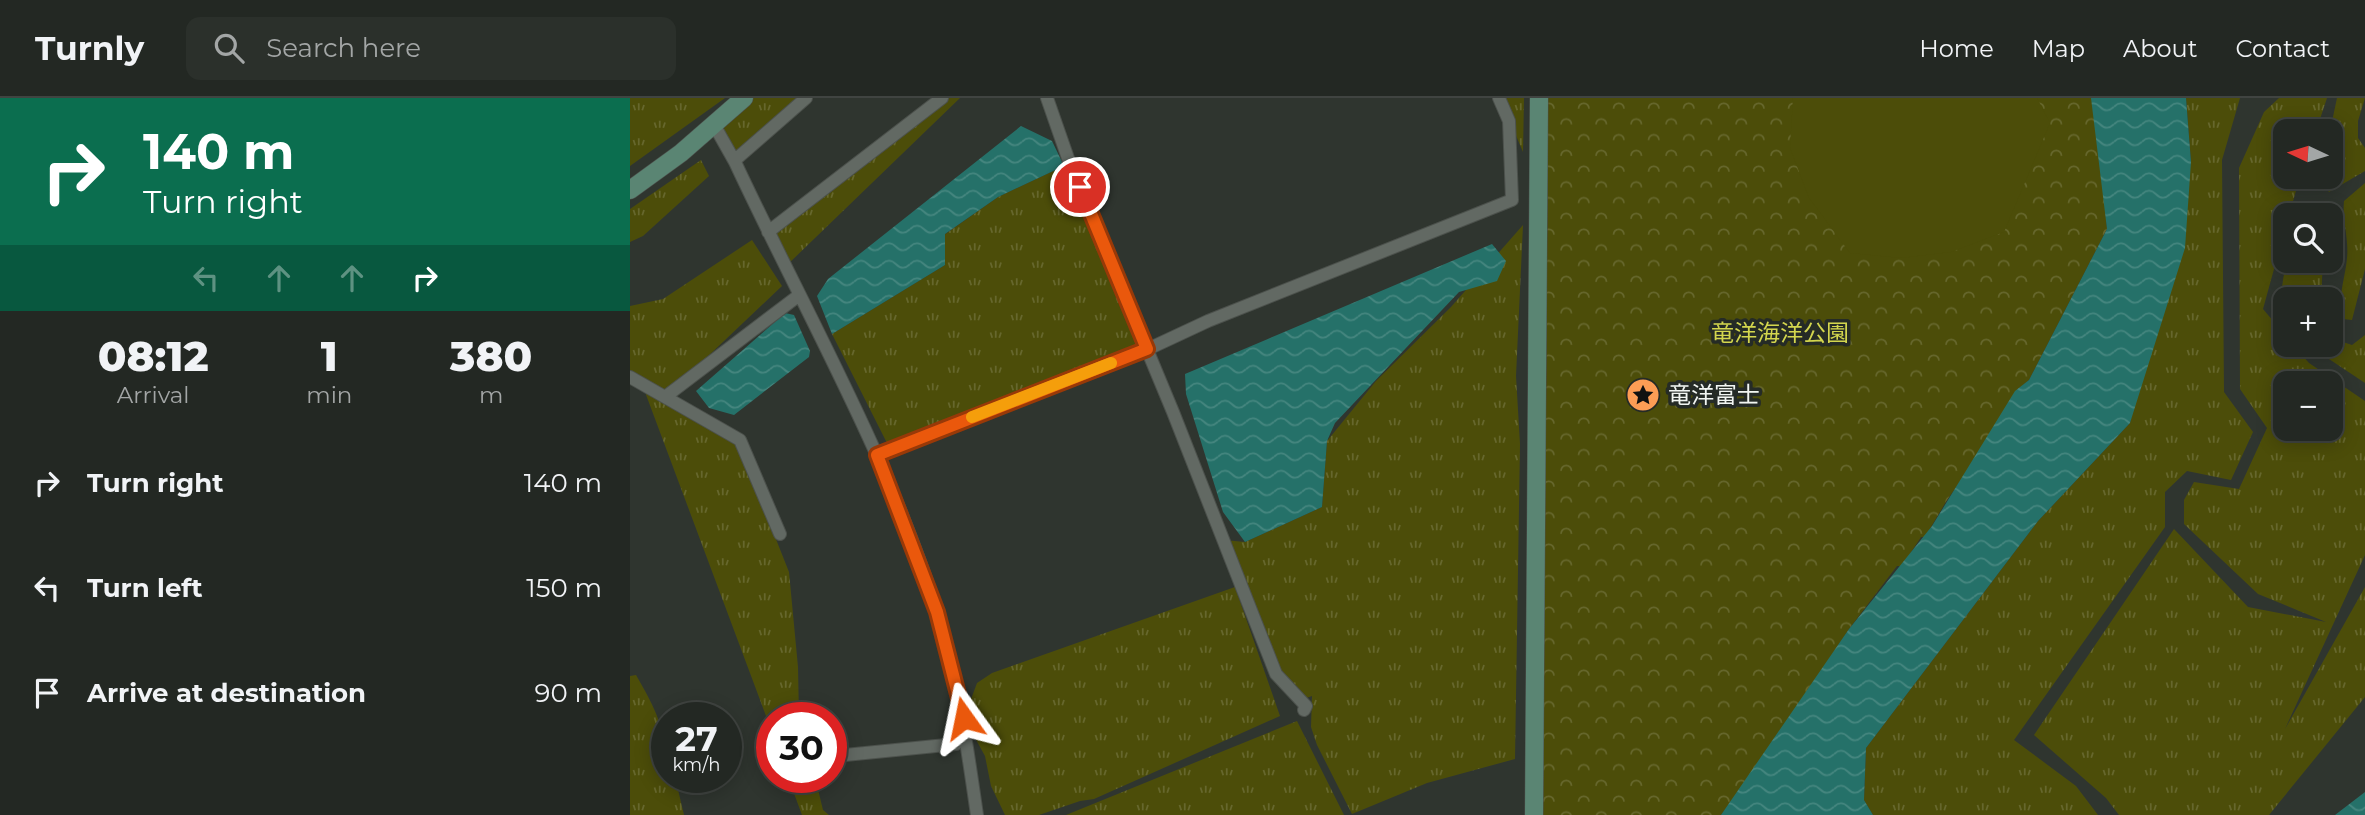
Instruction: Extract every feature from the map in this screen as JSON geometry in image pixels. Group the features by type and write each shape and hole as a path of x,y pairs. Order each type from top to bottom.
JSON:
{"street":[{"path":"630,190 681,153 744,98"},
{"path":"734,160 806,98"},
{"path":"768,232 942,98"},
{"path":"1046,98 1070,164 1147,349 1276,674 1306,706 1304,710"},
{"path":"877,455 1147,349 1208,321 1512,200 1509,121 1499,98"},
{"path":"1534,815 1539,98"},
{"path":"713,123 734,160 877,455 937,612 964,718 977,815"},
{"path":"665,397 798,296"},
{"path":"630,377 740,440 780,534"},
{"path":"847,756 956,744 964,718"}],"green space":[{"path":"630,98 725,98 630,166"},
{"path":"743,98 806,98 738,157 715,127"},
{"path":"944,98 960,98 785,267 768,232"},
{"path":"1500,98 1524,98 1523,152"},
{"name":"竜洋海洋公園","path":"1548,98 2095,98 2107,229 2029,380 2016,391 2016,403 1947,500 1925,537 1921,537 1902,566 1897,566 1849,629 1767,753 1721,815 1536,815 1546,406"},
{"path":"1793,98 2037,98 2050,123 2004,232 1951,252 1901,258 1850,253 1809,198 1790,148"},
{"path":"2186,98 2240,98 2222,160 2224,392 2253,432 2231,480 2187,471 2165,492 2165,527 2014,740 2076,786 2098,815 1873,815 1864,800 1866,748 2038,521 2130,423 2191,162"},
{"path":"2279,98 2327,98 2320,119 2273,119 2273,189 2297,189 2292,203 2273,203 2273,273 2263,309 2273,321 2273,357 2304,357 2321,371 2273,371 2273,441 2343,441 2343,386 2365,401 2365,555 2285,729 2365,587 2365,697 2269,815 2119,815 2106,798 2034,735 2174,529 2248,607 2326,622 2258,594 2184,524 2184,500 2194,482 2239,489 2267,428 2240,389 2239,168 2264,112"},
{"path":"2337,98 2365,98 2358,121 2358,138 2365,148 2365,171 2343,184 2343,119 2333,119"},
{"path":"701,160 709,176 643,236 630,242 630,209"},
{"path":"1064,166 1148,349 890,449 832,334 945,265 944,235 998,197"},
{"path":"2365,183 2365,269 2352,320 2343,319 2342,287 2347,251 2344,201"},
{"path":"1523,225 1516,376 1520,444 1515,759 1427,783 1352,814 1317,745 1311,727 1312,696 1301,700 1282,679 1224,540 1245,542 1322,507 1327,441 1376,381 1451,307"},
{"path":"752,240 782,286 665,397 735,436 789,572 799,702 761,702 642,384 630,376 630,306 663,299"},
{"path":"2322,273 2322,287 2282,287 2284,275"},
{"path":"2365,335 2365,383 2326,357 2343,357 2343,342 2352,345"},
{"path":"1235,587 1280,716 1094,799 1039,815 1005,815 991,786 985,756 964,718 977,683 992,673"},
{"path":"636,675 651,703 651,793 679,793 684,815 630,815 630,676"},
{"path":"1297,721 1344,815 1066,815"},
{"path":"794,793 819,793 823,810 829,815 802,815"}],"water":[{"path":"2091,98 2186,98 2191,162 2185,248 2130,423 2038,521 1866,748 1864,800 1873,815 1721,815 1849,629 1932,526 2015,391 2029,380 2107,229"},
{"path":"1021,126 1052,141 1064,166 998,197 945,234 945,265 832,334 817,296 828,279"},
{"path":"1492,244 1506,261 1497,281 1459,292 1335,423 1327,441 1322,507 1245,542 1223,512 1186,394 1185,374"},
{"path":"785,313 794,315 810,351 809,357 734,415 709,408 696,391"},
{"path":"2365,792 2365,815 2335,815"}],"slow traffic":[{"path":"972,417 1111,363"}],"place":[{"name":"竜洋富士","path":"1643,395"}],"route":[{"path":"964,718 937,612 877,455 1147,349 1080,187"}]}
